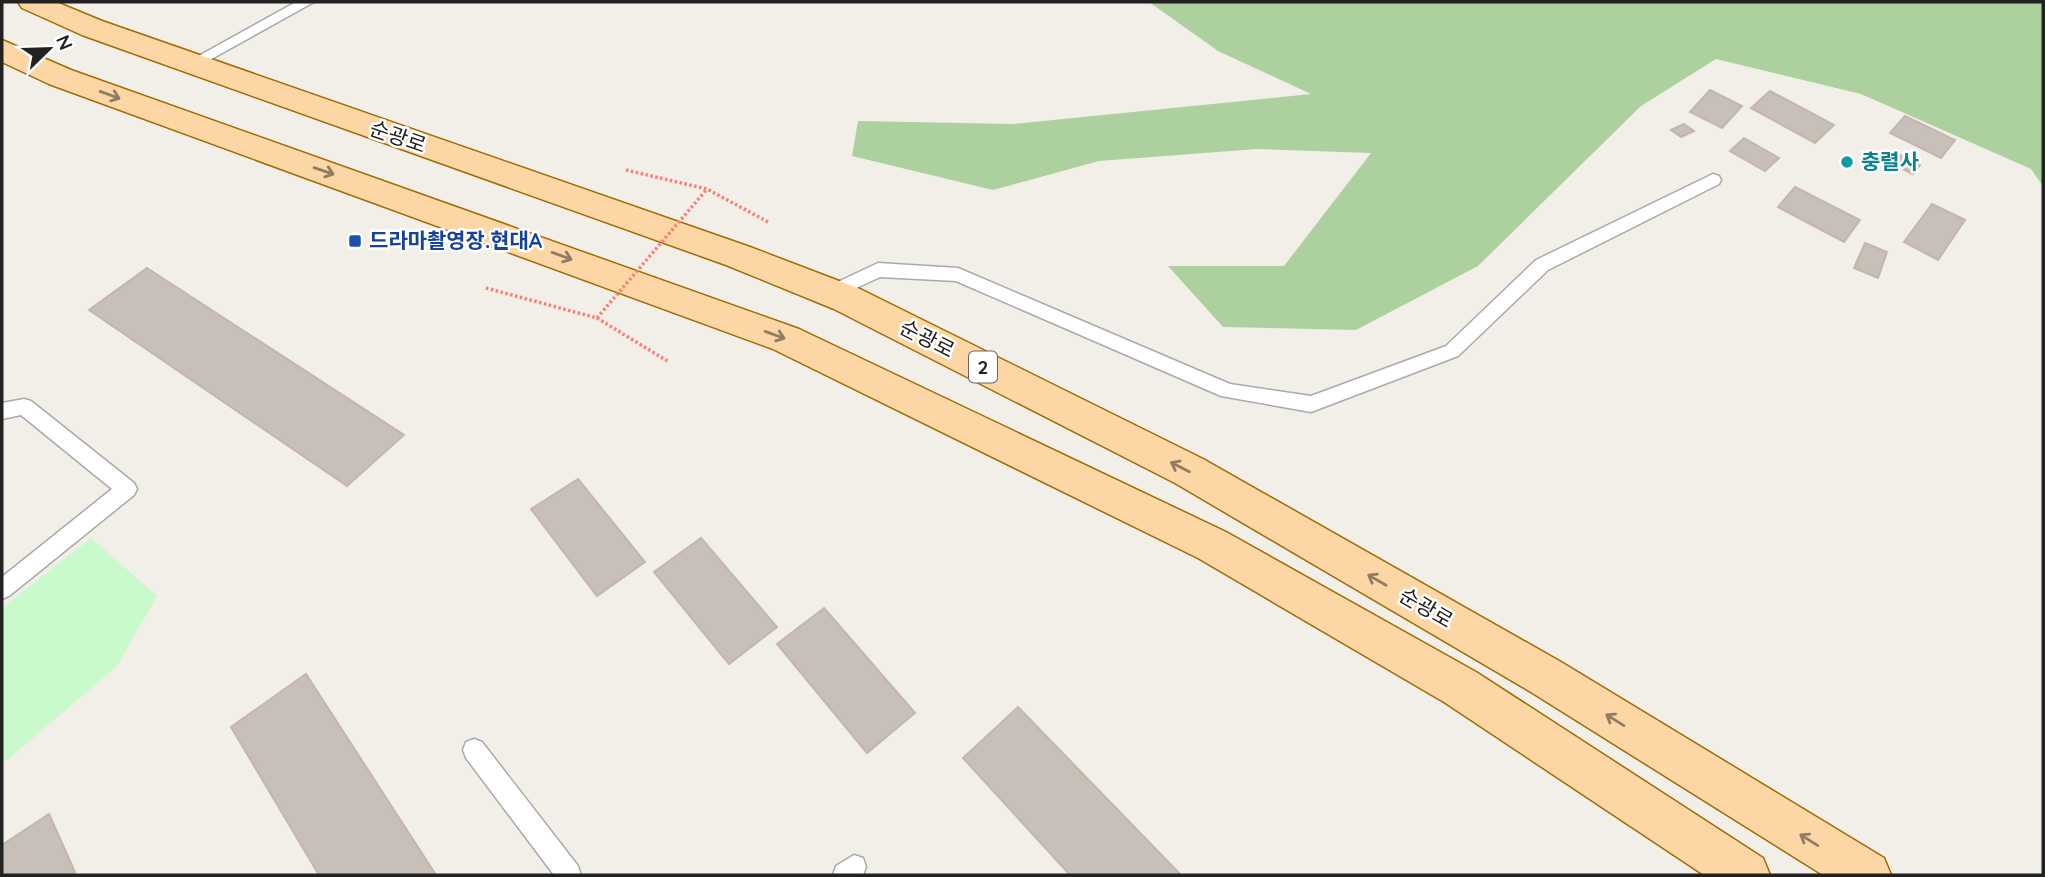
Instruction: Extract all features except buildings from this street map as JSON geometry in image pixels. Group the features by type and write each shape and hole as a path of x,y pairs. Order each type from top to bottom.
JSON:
{"main road":[{"name":"순광로","path":"32,2 92,28 725,252 831,293 1189,471 1546,677 1867,875"},
{"path":"2,50 60,77 475,225 799,345 1212,545 1460,687 1746,875"}],"lane":[{"path":"191,64 307,2"},
{"path":"831,293 878,270 958,275 1228,391 1311,404 1452,351 1542,265 1713,180"},
{"path":"2,411 24,407 127,489 2,589"},
{"path":"474,750 569,875"}],"path":[{"path":"626,170 707,189 770,223"},
{"path":"597,318 707,189"},
{"path":"486,288 597,318 669,362"}],"green space":[{"path":"1149,2 2043,2 2043,186 2031,169 1861,94 1716,59 1641,106 1478,266 1356,330 1223,327 1168,266 1284,266 1371,153 1257,149 1099,161 993,190 852,156 858,121 1013,124 1311,94 1218,51"},
{"path":"91,538 157,596 117,666 6,761 2,757 2,608"}],"place":[{"name":"충렬사","path":"1847,162"},
{"name":"드라마촬영장.현대A","path":"355,241"}]}
